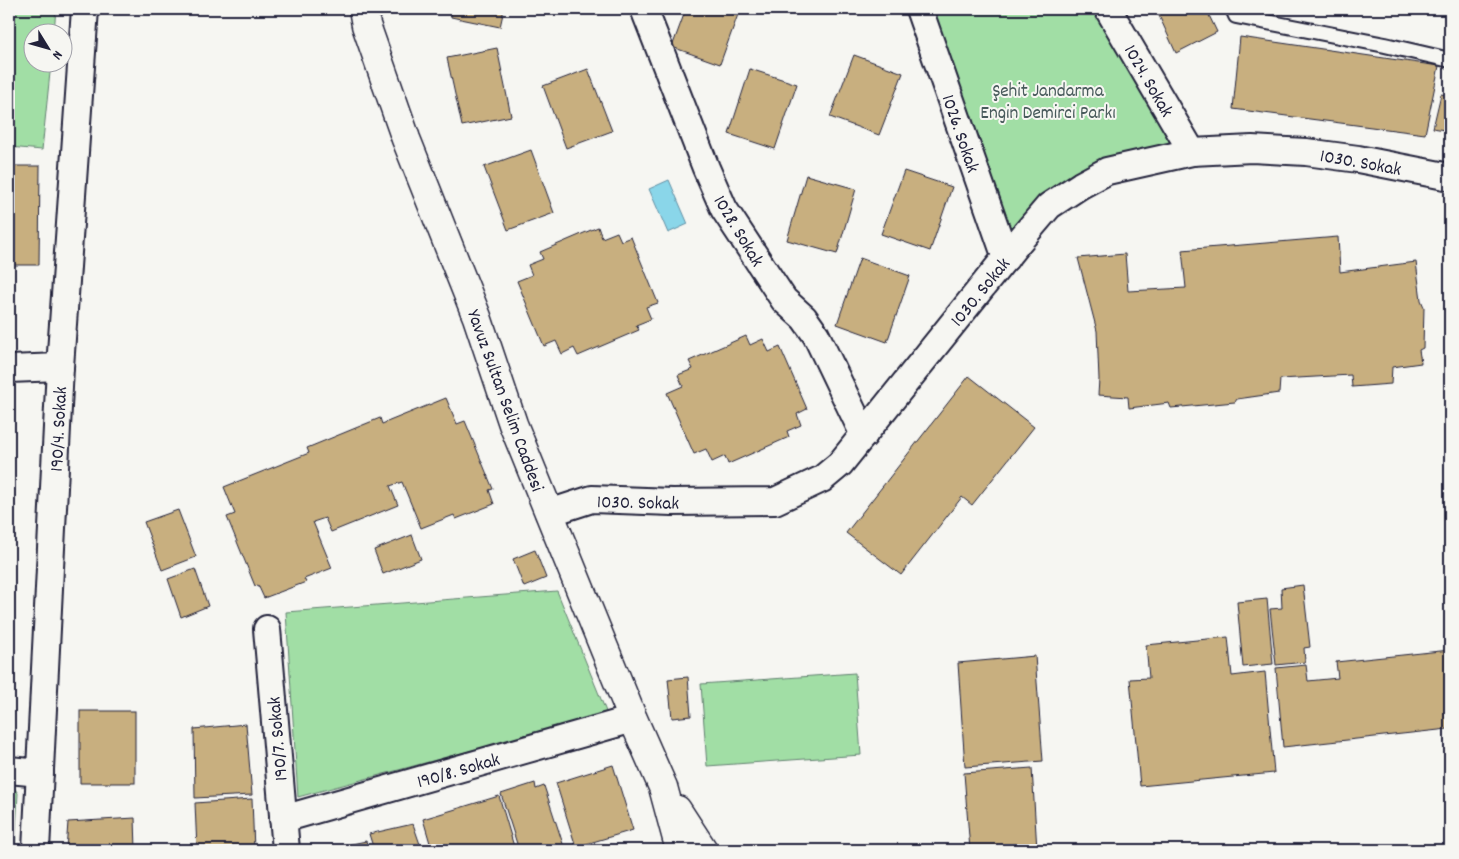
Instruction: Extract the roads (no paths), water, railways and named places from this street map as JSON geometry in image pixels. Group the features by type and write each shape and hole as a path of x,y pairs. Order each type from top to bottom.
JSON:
{"main road":[{"name":"Yavuz Sultan Selim Caddesi","path":"363,9 366,25 406,139 477,318 513,424 633,719 663,787 703,850"},
{"name":"Yavuz Sultan Selim Caddesi","path":"663,787 680,850"}],"street":[{"name":"190/4. Sokak","path":"36,850 60,367 85,9"},
{"name":"1028. Sokak","path":"644,9 724,209 784,300 804,318 816,334 864,435"},
{"name":"1026. Sokak","path":"919,9 1006,258"},
{"name":"1024. Sokak","path":"1108,9 1192,152"},
{"name":"1030. Sokak","path":"549,513 592,499 672,502 775,501 822,479 840,464 1049,206 1107,171 1192,152 1252,149 1306,152 1358,159 1450,177"},
{"path":"9,369 60,367"},
{"name":"190/7. Sokak","path":"267,629 286,850"},
{"name":"190/8. Sokak","path":"283,819 633,719"},
{"path":"9,770 40,772"}],"lane":[{"path":"1233,9 1236,16 1385,45 1450,60"}],"water":[{"path":"669,180 688,224 668,233 649,189"}],"park label":[{"name":"Şehit Jandarma Engin Demirci Parkı","path":"1048,100"}]}
